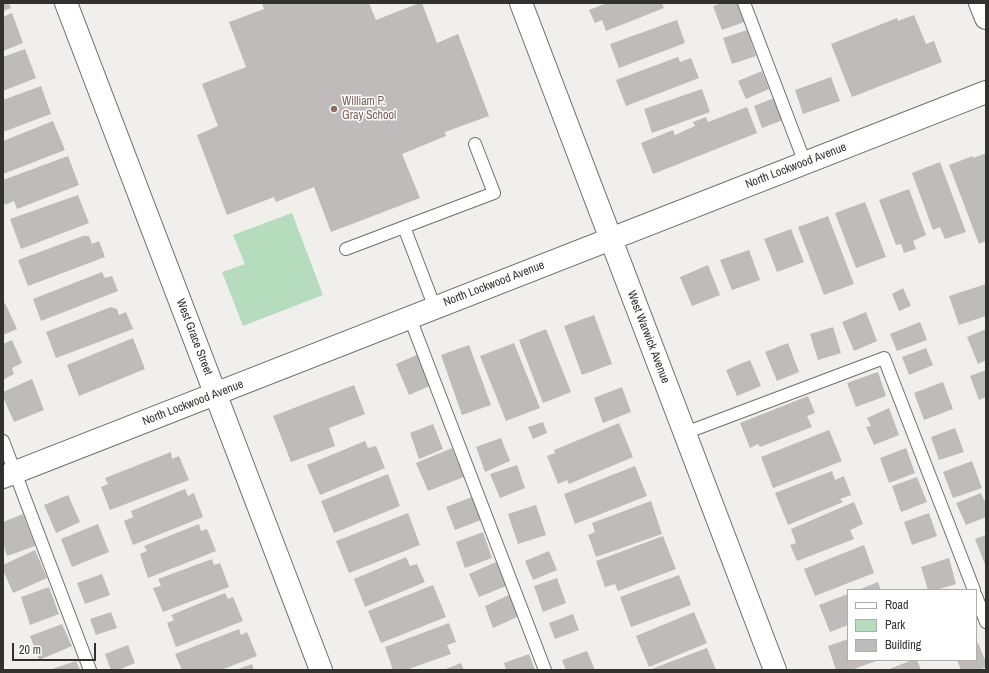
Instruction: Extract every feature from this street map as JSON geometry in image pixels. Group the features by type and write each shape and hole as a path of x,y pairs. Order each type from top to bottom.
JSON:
{"street":[{"name":"West Grace Street","path":"66,3 322,670"},
{"name":"West Warwick Avenue","path":"521,3 775,670"},
{"path":"980,3 986,18"},
{"name":"North Lockwood Avenue","path":"9,475 986,92"}],"lane":[{"path":"744,3 805,163"},
{"path":"346,249 494,193 475,144"},
{"path":"404,227 435,308"},
{"path":"410,318 545,670"},
{"path":"685,434 884,358 974,589"},
{"path":"3,441 9,475 90,670"},
{"path":"977,599 986,622"}],"green space":[{"path":"292,213 323,295 243,326 222,272 245,264 233,235"}],"building":[{"path":"3,3 9,3 11,8 3,11"},
{"path":"262,3 369,3 376,20 422,3 437,43 458,34 489,116 445,132 446,136 402,154 420,198 331,232 314,187 276,202 274,197 227,215 197,135 218,126 202,84 246,67 229,22 264,9"},
{"path":"607,3 662,3 664,8 606,31 602,20 595,23 589,10"},
{"path":"722,3 737,3 744,22 722,30 713,6"},
{"path":"12,13 23,43 3,51 3,17"},
{"path":"914,15 926,44 934,41 942,62 852,97 831,44 897,18 898,21"},
{"path":"677,20 685,43 619,68 610,44"},
{"path":"747,30 756,56 732,64 723,38"},
{"path":"25,49 36,78 3,91 3,57"},
{"path":"678,57 680,62 691,58 699,78 626,106 616,80"},
{"path":"762,71 769,89 746,99 738,81"},
{"path":"831,77 840,101 803,114 795,90"},
{"path":"41,86 51,114 3,132 3,100"},
{"path":"702,89 710,112 652,133 644,109"},
{"path":"774,98 783,120 762,128 754,106"},
{"path":"747,107 757,133 653,174 641,143 673,130 675,135 695,126 693,122 706,117 708,122"},
{"path":"53,121 65,150 3,174 3,141"},
{"path":"986,153 986,241 979,244 949,165"},
{"path":"68,156 79,185 17,209 14,201 5,205 3,201 3,180"},
{"path":"940,162 966,232 945,239 940,227 933,230 912,173"},
{"path":"909,189 926,235 913,241 916,249 904,253 901,244 896,245 879,200"},
{"path":"78,195 89,223 21,249 10,219"},
{"path":"865,202 886,257 856,268 835,213"},
{"path":"828,216 854,284 824,295 798,227"},
{"path":"791,229 804,262 777,272 764,239"},
{"path":"83,236 89,236 92,244 99,241 105,257 28,286 18,260"},
{"path":"749,250 760,280 732,290 720,260"},
{"path":"708,265 720,295 692,306 680,277"},
{"path":"102,272 105,278 112,276 118,291 41,321 33,299"},
{"path":"986,284 986,316 959,325 949,296"},
{"path":"903,288 911,306 899,311 892,294"},
{"path":"5,303 17,329 3,335 3,304"},
{"path":"111,307 117,309 119,315 126,312 133,329 56,358 46,332"},
{"path":"866,312 877,341 854,351 842,322"},
{"path":"594,315 612,364 582,375 564,326"},
{"path":"920,322 927,340 897,351 890,334"},
{"path":"833,327 841,353 818,360 810,334"},
{"path":"546,329 571,392 543,403 519,340"},
{"path":"986,329 986,360 978,364 967,337"},
{"path":"133,338 145,369 79,396 67,365"},
{"path":"12,340 22,363 12,368 14,374 3,380 3,344"},
{"path":"514,343 540,408 506,421 480,356"},
{"path":"788,343 799,372 777,381 765,352"},
{"path":"469,345 491,405 462,415 441,355"},
{"path":"926,348 933,365 909,375 902,357"},
{"path":"419,354 432,385 409,395 396,364"},
{"path":"750,360 761,386 737,396 726,370"},
{"path":"986,370 986,397 979,400 970,376"},
{"path":"878,372 886,396 856,407 847,383"},
{"path":"32,379 44,410 14,422 3,397 3,392"},
{"path":"943,382 953,409 924,420 914,393"},
{"path":"354,385 365,414 329,428 335,446 291,462 273,416"},
{"path":"622,387 631,412 603,423 594,398"},
{"path":"808,396 815,413 807,416 812,427 760,447 758,444 750,448 740,423"},
{"path":"889,408 899,435 874,445 866,427 871,426 867,418"},
{"path":"543,422 547,433 533,439 528,427"},
{"path":"619,423 633,457 569,484 567,480 558,484 547,456 555,453 554,450"},
{"path":"433,424 443,449 419,459 410,433"},
{"path":"955,428 964,452 939,460 931,437"},
{"path":"829,430 842,461 773,488 761,457"},
{"path":"501,438 510,461 485,472 476,447"},
{"path":"365,441 368,448 376,446 385,468 320,495 307,465"},
{"path":"452,448 464,477 428,491 416,463"},
{"path":"906,448 915,473 889,483 880,458"},
{"path":"171,452 172,459 179,456 189,480 110,510 101,487 108,484 105,478"},
{"path":"972,461 982,488 953,498 943,472"},
{"path":"517,465 525,488 500,498 490,474"},
{"path":"635,466 647,496 575,524 564,494"},
{"path":"832,471 835,480 844,476 851,495 840,499 843,502 788,525 775,493"},
{"path":"388,474 400,506 334,533 321,501"},
{"path":"917,477 927,502 901,512 892,486"},
{"path":"185,489 188,496 194,493 203,517 133,545 124,521 133,517 131,511"},
{"path":"981,493 986,504 986,517 966,525 956,503"},
{"path":"68,495 80,522 56,533 44,505"},
{"path":"472,497 481,520 455,530 446,507"},
{"path":"651,501 662,534 596,557 588,535 595,532 592,523"},
{"path":"854,502 863,524 850,530 854,539 797,561 790,545 796,543 791,529"},
{"path":"536,505 546,535 518,544 508,514"},
{"path":"408,513 420,545 349,573 336,541"},
{"path":"929,513 937,536 912,545 904,522"},
{"path":"23,514 35,546 7,556 3,544 3,522"},
{"path":"98,524 109,552 72,567 61,539"},
{"path":"199,524 201,531 207,529 216,551 148,578 140,554 147,551 144,546"},
{"path":"483,532 492,558 465,568 456,542"},
{"path":"986,535 986,567 975,539"},
{"path":"663,536 676,569 618,591 615,584 605,587 596,561"},
{"path":"864,545 874,573 815,596 804,569"},
{"path":"35,550 47,578 13,593 3,570 3,565"},
{"path":"549,551 557,570 533,580 525,561"},
{"path":"406,557 410,566 417,564 425,582 365,607 354,579"},
{"path":"949,558 956,584 939,589 928,589 921,567"},
{"path":"212,559 214,565 220,563 229,587 163,612 153,588 161,586 158,579"},
{"path":"496,562 506,586 479,597 469,574"},
{"path":"102,574 110,595 85,604 77,583"},
{"path":"679,575 691,605 631,627 620,597"},
{"path":"557,578 566,603 543,612 534,586"},
{"path":"878,582 881,589 860,589"},
{"path":"433,585 446,617 381,643 368,611"},
{"path":"49,587 59,614 30,625 21,597"},
{"path":"225,593 228,599 233,597 243,621 176,647 167,623 174,620 171,615"},
{"path":"847,594 847,625 830,632 819,605"},
{"path":"509,595 519,616 493,628 485,606"},
{"path":"111,612 117,628 96,635 90,619"},
{"path":"694,612 707,643 649,667 636,636"},
{"path":"573,614 579,630 555,639 549,623"},
{"path":"449,623 456,642 447,645 451,654 406,670 393,670 385,647"},
{"path":"62,624 72,646 39,660 30,636"},
{"path":"239,629 241,635 247,632 257,656 221,670 182,670 175,654"},
{"path":"847,639 847,661 876,661 851,670 836,670 828,646"},
{"path":"977,644 986,662 986,667 979,670 961,670 957,661 977,661"},
{"path":"128,645 135,663 118,670 111,670 105,654"},
{"path":"707,648 716,670 649,670"},
{"path":"587,651 595,670 566,670 562,660"},
{"path":"529,654 535,670 506,670 504,663"},
{"path":"76,661 80,670 49,670"},
{"path":"910,661 917,661 921,670 887,670"},
{"path":"461,663 464,670 443,670"},
{"path":"252,664 254,670 236,670"}],"place":[{"name":"William P. Gray School","path":"334,109"}]}
